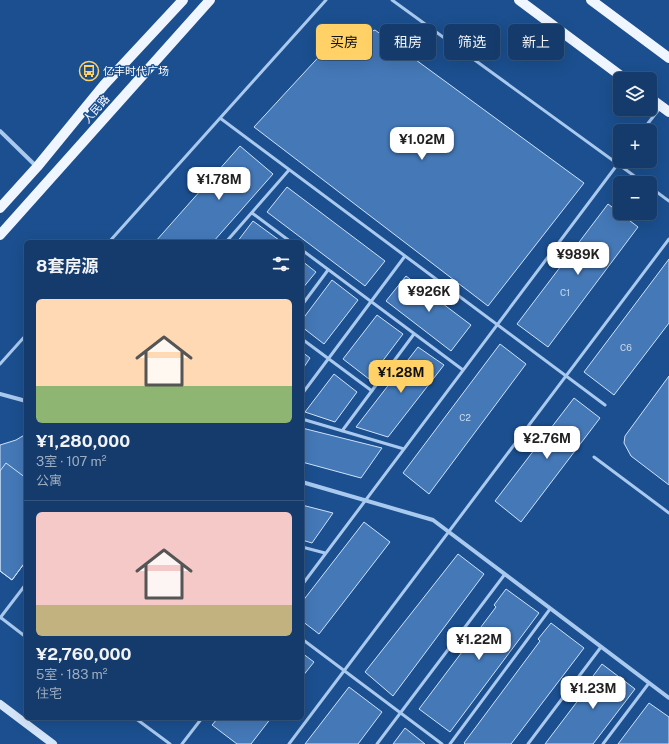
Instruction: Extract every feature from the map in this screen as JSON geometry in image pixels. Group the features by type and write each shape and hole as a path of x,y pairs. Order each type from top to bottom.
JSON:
{"main road":[{"name":"人民路","path":"0,208 37,167 104,85 182,0"},
{"name":"人民路","path":"0,235 210,0"},
{"path":"519,0 616,72"},
{"path":"591,0 669,58"},
{"path":"0,704 53,744"}],"street":[{"path":"0,131 37,167"},
{"path":"0,394 24,400"},
{"path":"304,483 433,520 669,698"}],"lane":[{"path":"112,240 326,0"},
{"path":"392,0 613,160"},
{"path":"649,124 665,109"},
{"path":"220,118 605,405"},
{"path":"304,582 615,168"},
{"path":"623,168 634,176"},
{"path":"228,240 290,170"},
{"path":"657,193 669,201"},
{"path":"252,213 285,240"},
{"path":"289,744 669,239"},
{"path":"304,252 463,370"},
{"path":"304,391 405,256"},
{"path":"304,302 328,270"},
{"path":"342,431 414,334"},
{"path":"0,364 24,337"},
{"path":"304,340 372,390"},
{"path":"304,420 404,449"},
{"path":"594,457 669,513"},
{"path":"304,548 325,553"},
{"path":"377,744 505,574"},
{"path":"24,587 0,618 24,636"},
{"path":"450,744 550,609"},
{"path":"304,640 442,744"},
{"path":"528,744 601,647"},
{"path":"603,744 649,683"},
{"path":"139,720 170,744"},
{"path":"182,744 200,720"}],"building":[{"path":"375,30 380,34 380,60 416,60 584,183 488,306 254,127 316,60 372,60 372,31"},
{"path":"240,146 273,174 215,240 157,240"},
{"path":"287,187 385,261 365,286 267,212"},
{"path":"608,204 613,208 613,220 629,220 638,227 548,347 517,324"},
{"path":"253,221 279,240 239,240"},
{"path":"669,259 669,323 614,395 584,372"},
{"path":"304,263 316,272 304,287"},
{"path":"406,276 471,325 451,351 386,301"},
{"path":"332,280 358,300 324,344 304,329 304,317"},
{"path":"377,315 403,334 369,379 343,359"},
{"path":"500,344 526,364 429,494 403,473"},
{"path":"418,347 444,365 388,437 356,427"},
{"path":"304,354 310,358 304,367"},
{"path":"334,374 357,392 335,422 305,412"},
{"path":"669,376 669,485 631,456 624,443 625,436"},
{"path":"574,398 600,418 521,522 495,501"},
{"path":"304,428 382,448 361,478 304,463"},
{"path":"24,435 24,564 12,580 0,571 0,445 16,440"},
{"path":"6,463 24,476 24,564 12,580 0,571 0,471"},
{"path":"304,506 333,513 312,543 304,541"},
{"path":"364,522 390,542 319,634 304,623 304,599"},
{"path":"458,554 484,574 393,696 365,672"},
{"path":"506,589 539,613 450,732 419,709 496,607 494,605"},
{"path":"551,623 584,648 511,744 465,744 464,743 540,641 538,639"},
{"path":"304,654 314,662 304,674"},
{"path":"602,664 635,689 593,744 545,744 592,682 590,680"},
{"path":"349,687 382,712 358,744 305,744"},
{"path":"649,703 669,717 669,744 618,744"},
{"path":"216,720 269,720 251,744 237,744 212,725"},
{"path":"405,728 425,744 393,744"}],"place":[{"name":"亿丰时代广场","path":"89,71"}]}
